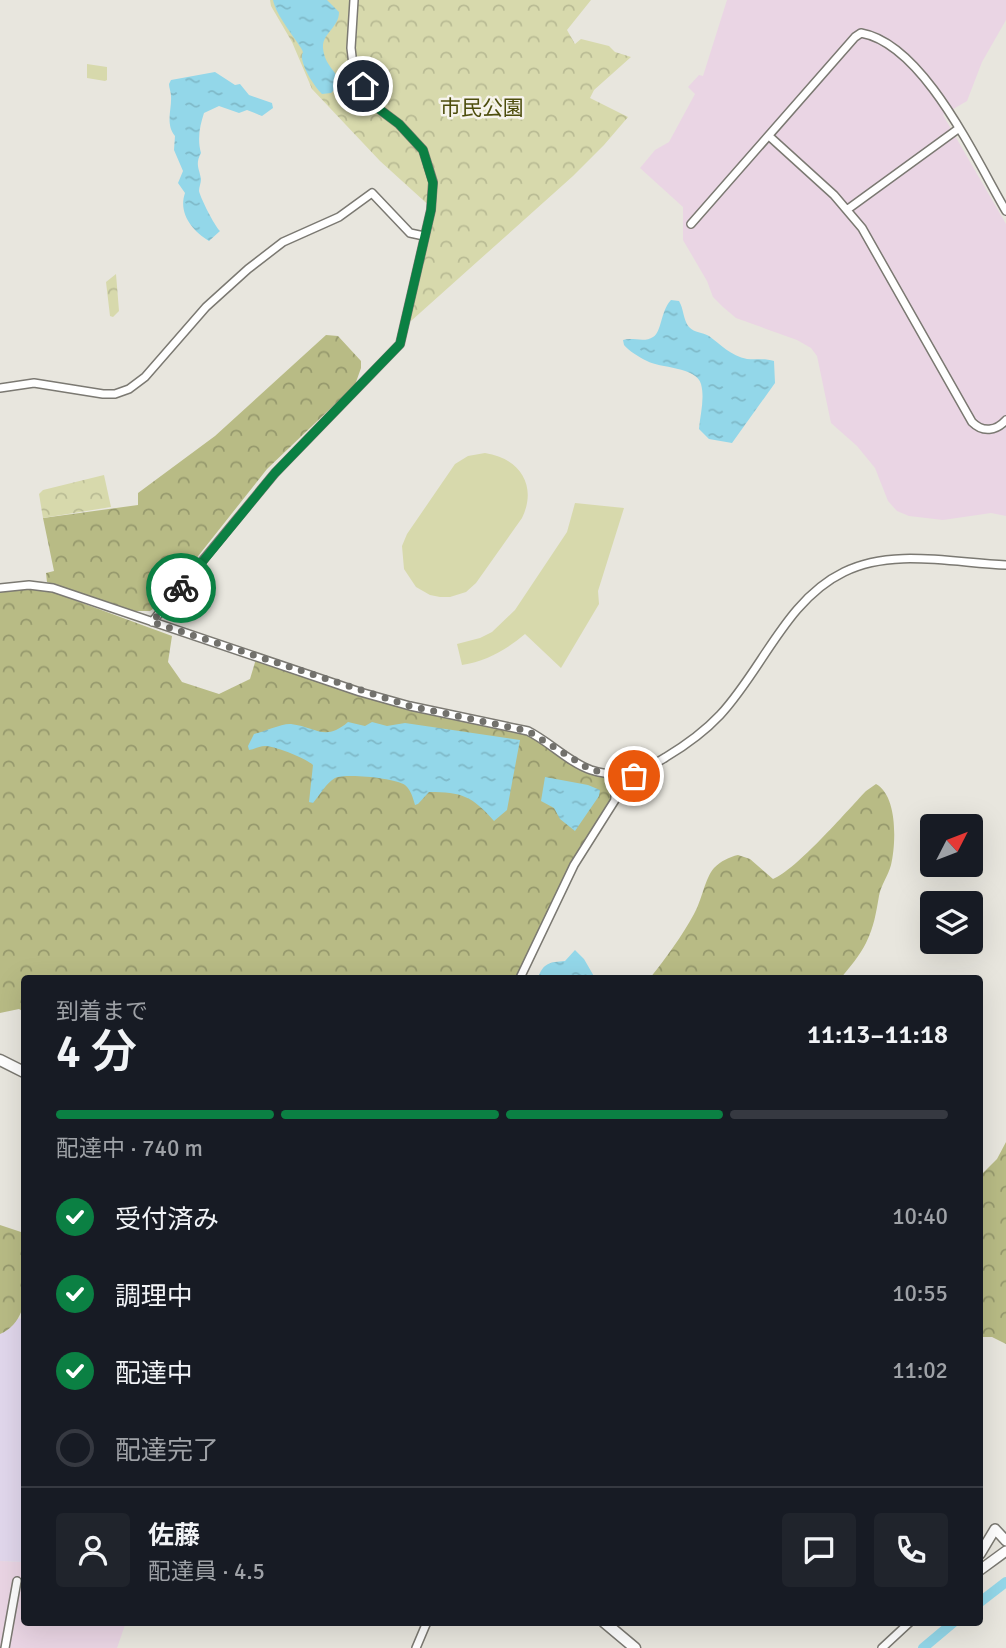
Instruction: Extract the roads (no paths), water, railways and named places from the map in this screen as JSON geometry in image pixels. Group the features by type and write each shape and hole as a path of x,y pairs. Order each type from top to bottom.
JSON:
{"highway":[{"path":"0,1060 21,1070"},
{"path":"609,1626 635,1648"}],"main road":[{"path":"983,1549 995,1529 1006,1541"},
{"path":"983,1568 1006,1551"}],"street":[{"path":"152,622 275,473 400,344 433,183 427,158 418,143 371,100 353,65 351,48 354,0"},
{"path":"691,224 855,37 862,33 886,44 914,65 934,87 1006,211"},
{"path":"848,209 958,129"},
{"path":"769,136 848,209 872,246 972,422 979,428 990,430 1006,420"},
{"path":"0,388 34,383 103,394 115,394 129,389 145,377 206,307 248,269 283,242 339,217 372,193 406,230 414,235 424,236"},
{"path":"522,975 574,865 615,800 638,773 682,747 722,714 807,597 837,575 860,565 886,560 1006,565"},
{"path":"0,588 29,585 53,588 399,703 528,731 543,738 581,765 607,774 638,773"},
{"path":"607,774 615,786 615,800"},
{"path":"5,1648 17,1581"},
{"path":"416,1648 426,1626"},
{"path":"882,1648 906,1626"}],"water":[{"path":"273,0 327,0 339,12 323,43 326,60 340,84 331,93 322,94 310,78 303,63 303,52"},
{"path":"215,72 235,85 240,84 249,95 272,103 273,108 262,116 247,110 239,113 219,106 204,113 199,137 199,191 220,231 209,241 192,227 183,208 185,193 178,183 183,171 174,150 169,84 171,80"},
{"path":"671,300 679,301 689,327 709,336 731,353 747,359 774,361 775,383 732,443 709,439 699,429 703,395 698,378 685,371 647,361 624,345 623,340 646,340 656,334"},
{"path":"348,722 365,726 372,722 387,726 405,723 520,740 507,810 494,821 466,797 440,792 429,792 415,805 410,792 400,782 359,776 335,778 313,803 309,802 313,765 282,750 263,746 249,750 248,746 254,734 278,726 291,724 326,732 340,728"},
{"path":"545,777 588,785 600,790 599,796 575,831 560,819 554,808 541,801"},
{"path":"575,950 593,975 539,975 545,966 565,961"}],"waterway":[{"path":"983,1600 1006,1582"},
{"path":"923,1648 949,1626"}],"park label":[{"name":"市民公園","path":"482,108"}]}
